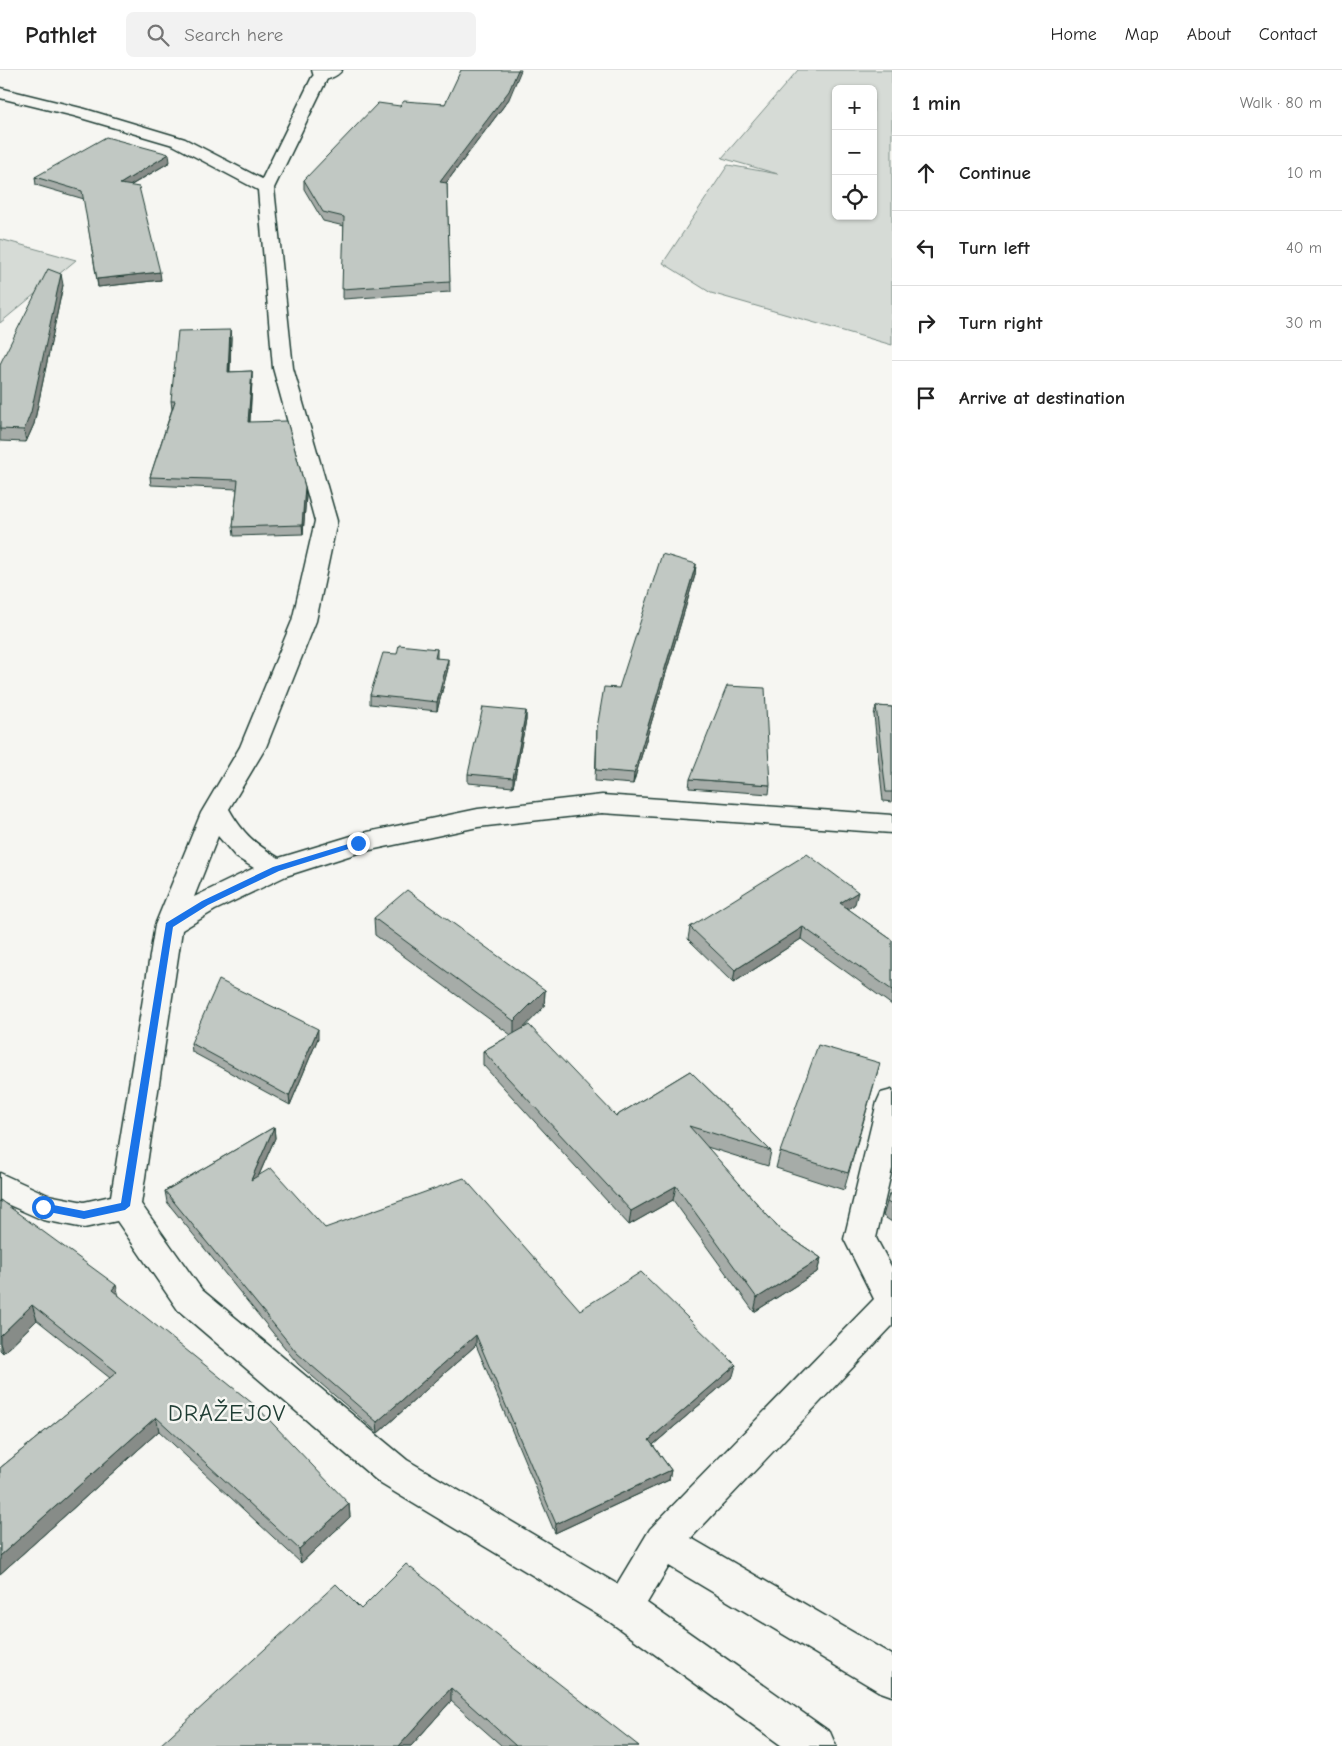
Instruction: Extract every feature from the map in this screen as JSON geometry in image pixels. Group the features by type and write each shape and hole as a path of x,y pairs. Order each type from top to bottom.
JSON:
{"street":[{"path":"335,70 320,74 266,188 283,368 326,521 304,621 253,747 216,809 169,925 125,1206 190,1300 394,1472 623,1609 816,1746"},
{"path":"0,93 80,112 179,142 266,188"},
{"path":"169,925 205,903 276,869 358,843 478,818 602,804 892,824"},
{"path":"216,809 229,833 245,850 276,869"},
{"path":"623,1609 663,1542 892,1301 860,1239 892,1102"},
{"path":"0,1186 43,1207 84,1215 125,1206"},
{"path":"663,1542 892,1677"}],"shaded area":[{"path":"798,70 892,70 892,345 711,293 663,263 728,165 778,174 722,158"},
{"path":"0,239 76,260 0,323"}],"building":[{"path":"461,70 518,70 509,91 440,182 447,183 450,282 342,289 344,217 323,212 304,180 378,103 400,106 404,101 445,104"},
{"path":"106,137 169,154 120,184 139,187 160,272 97,279 82,191 35,177"},
{"path":"48,269 61,274 31,412 24,430 0,429 0,364"},
{"path":"230,330 228,372 252,371 248,422 287,421 305,487 302,525 233,527 238,480 150,477 175,401 171,401 178,331"},
{"path":"662,554 696,564 634,773 596,770 597,728 604,687 619,688"},
{"path":"399,645 437,649 435,658 448,659 437,702 370,695 383,653 397,654"},
{"path":"727,686 765,688 770,785 690,779"},
{"path":"876,706 892,707 892,792 886,792"},
{"path":"483,707 526,711 513,778 468,774"},
{"path":"807,854 858,892 840,903 892,940 892,990 803,927 735,970 690,927"},
{"path":"407,890 545,990 514,1021 374,918"},
{"path":"219,980 318,1029 289,1096 191,1043"},
{"path":"529,1025 616,1116 690,1071 771,1151 689,1126 781,1231 821,1258 757,1298 676,1186 631,1211 483,1051"},
{"path":"818,1045 880,1063 848,1173 780,1152"},
{"path":"274,1127 251,1180 271,1168 325,1228 464,1178 580,1310 641,1272 736,1365 649,1440 671,1470 556,1524 476,1335 377,1422 297,1353 165,1191"},
{"path":"892,1190 892,1205 887,1202"},
{"path":"0,1200 116,1285 112,1290 257,1407 349,1504 299,1549 156,1417 0,1556 0,1468 117,1372 32,1305 0,1336"},
{"path":"406,1564 639,1746 516,1746 451,1688 399,1746 159,1746 336,1584 361,1609"}],"district":[{"name":"DRAŽEJOV","path":"227,1413"}],"route":[{"path":"43,1207 84,1215 125,1206 169,925 205,903 276,869 358,843"}]}
